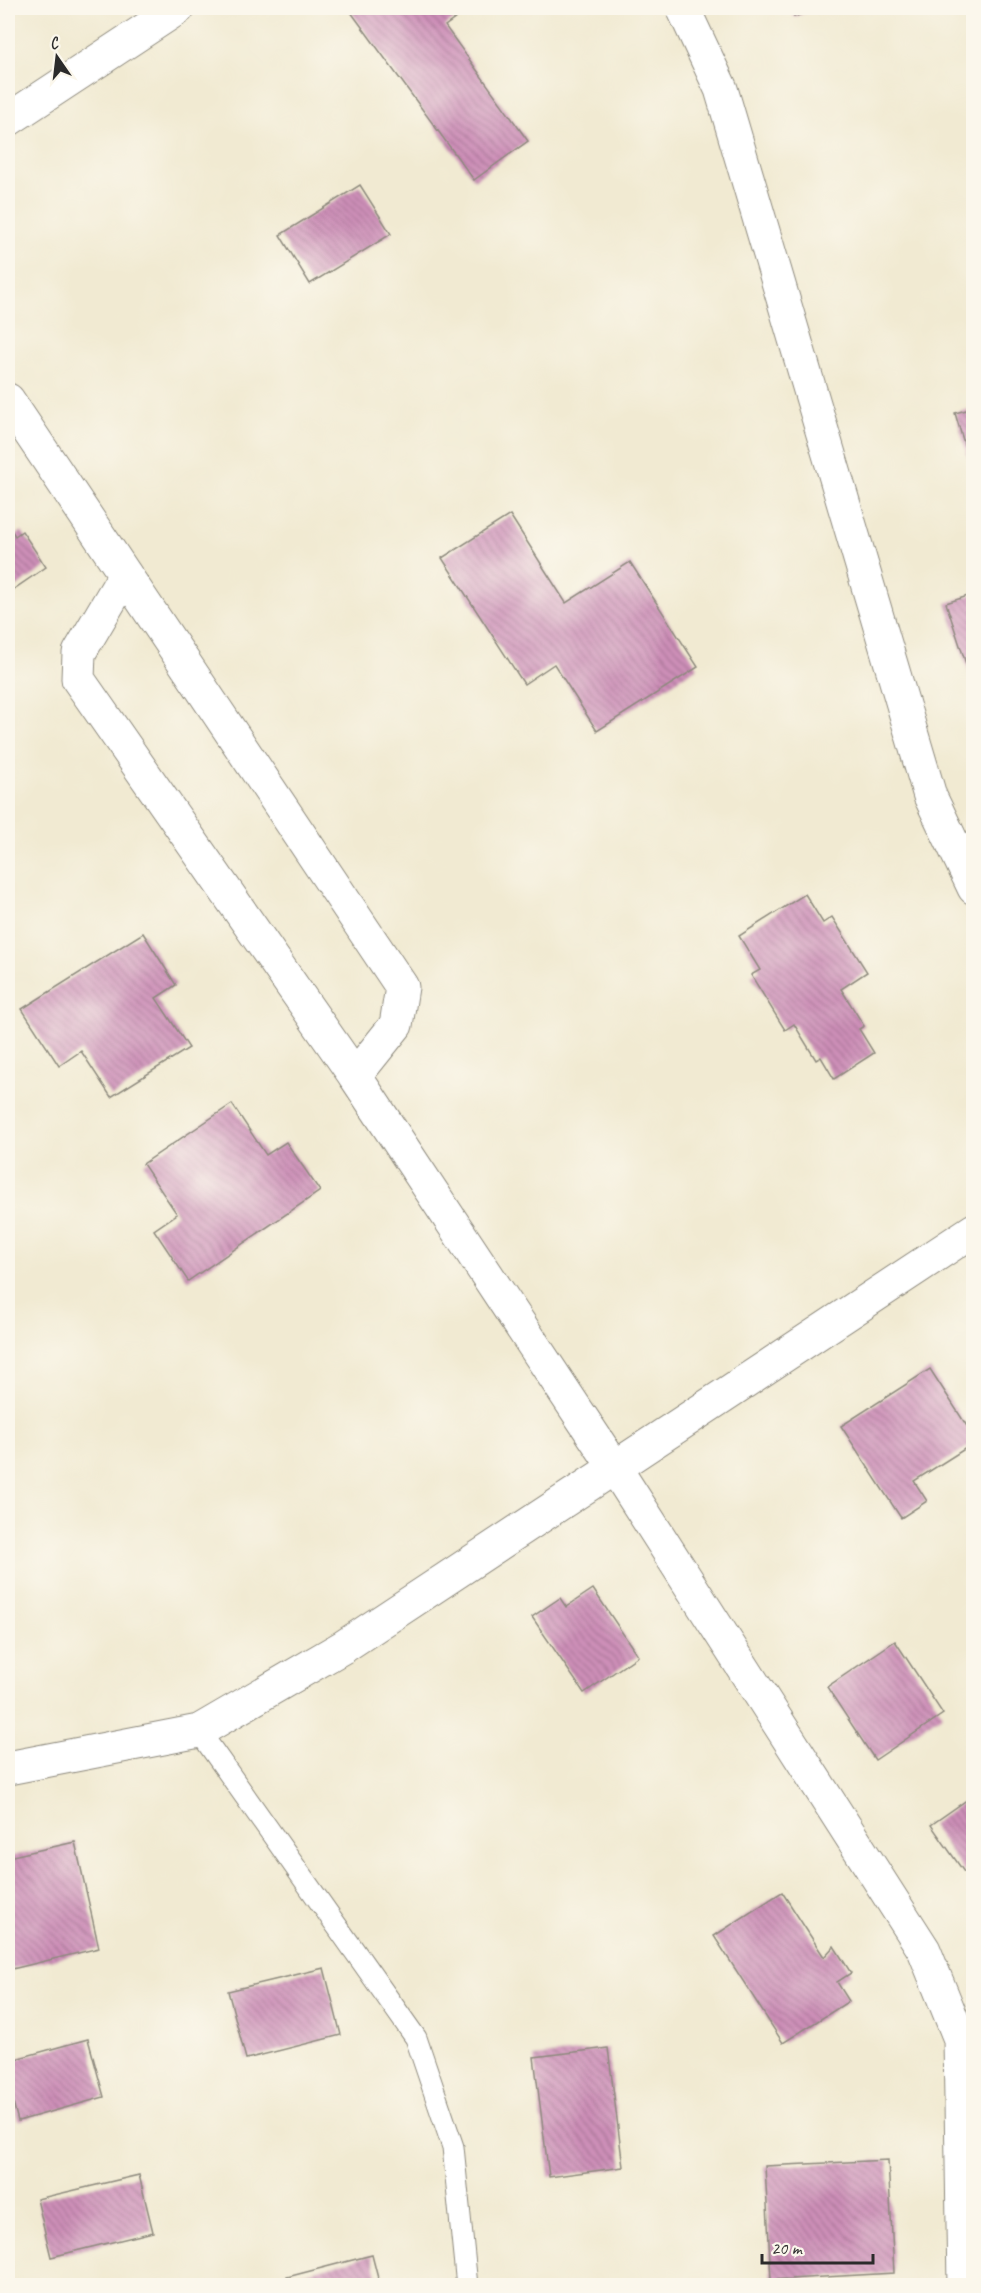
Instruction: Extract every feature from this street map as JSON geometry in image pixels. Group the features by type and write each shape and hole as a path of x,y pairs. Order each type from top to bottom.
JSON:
{"street":[{"path":"8,120 177,8"},
{"path":"683,8 721,89 930,796 974,888"},
{"path":"8,400 402,987 396,1025 355,1076"},
{"path":"125,575 79,653 78,679 355,1076 615,1468 924,1950 960,2039 964,2286"},
{"path":"8,1768 200,1731 343,1647 974,1230"}],"lane":[{"path":"200,1731 416,2038 453,2147 467,2286"}],"building":[{"path":"348,8 463,8 466,11 445,26 528,141 474,180"},
{"path":"790,8 817,8 794,17"},
{"path":"360,185 391,234 310,284 280,235"},
{"path":"974,408 974,474 973,474 955,413"},
{"path":"510,515 566,603 630,562 698,667 597,731 554,664 524,684 442,558"},
{"path":"8,525 15,536 22,531 46,567 8,593"},
{"path":"974,594 974,685 973,685 946,603"},
{"path":"805,894 823,923 832,917 867,972 841,989 864,1026 859,1029 874,1053 834,1079 821,1057 816,1060 794,1024 785,1030 751,975 760,970 739,936"},
{"path":"143,933 176,985 156,998 189,1048 111,1097 81,1051 59,1066 22,1009"},
{"path":"232,1104 266,1155 286,1142 320,1191 188,1281 154,1230 177,1214 143,1164"},
{"path":"930,1369 974,1437 974,1443 914,1481 927,1501 901,1518 841,1426"},
{"path":"593,1589 638,1656 584,1693 532,1617 560,1598 566,1607"},
{"path":"895,1641 943,1714 875,1760 827,1687"},
{"path":"974,1795 974,1865 964,1872 931,1825"},
{"path":"75,1842 99,1948 8,1970 8,1857"},
{"path":"782,1892 824,1957 834,1946 851,1973 837,1982 849,2001 783,2043 714,1936"},
{"path":"324,1968 341,2035 246,2059 228,1991"},
{"path":"88,2039 104,2097 18,2121 8,2084 8,2061"},
{"path":"608,2048 623,2167 549,2177 534,2057"},
{"path":"888,2160 894,2273 771,2280 765,2166"},
{"path":"139,2175 153,2232 51,2257 37,2199"},
{"path":"372,2255 380,2286 289,2286 287,2277"}]}
